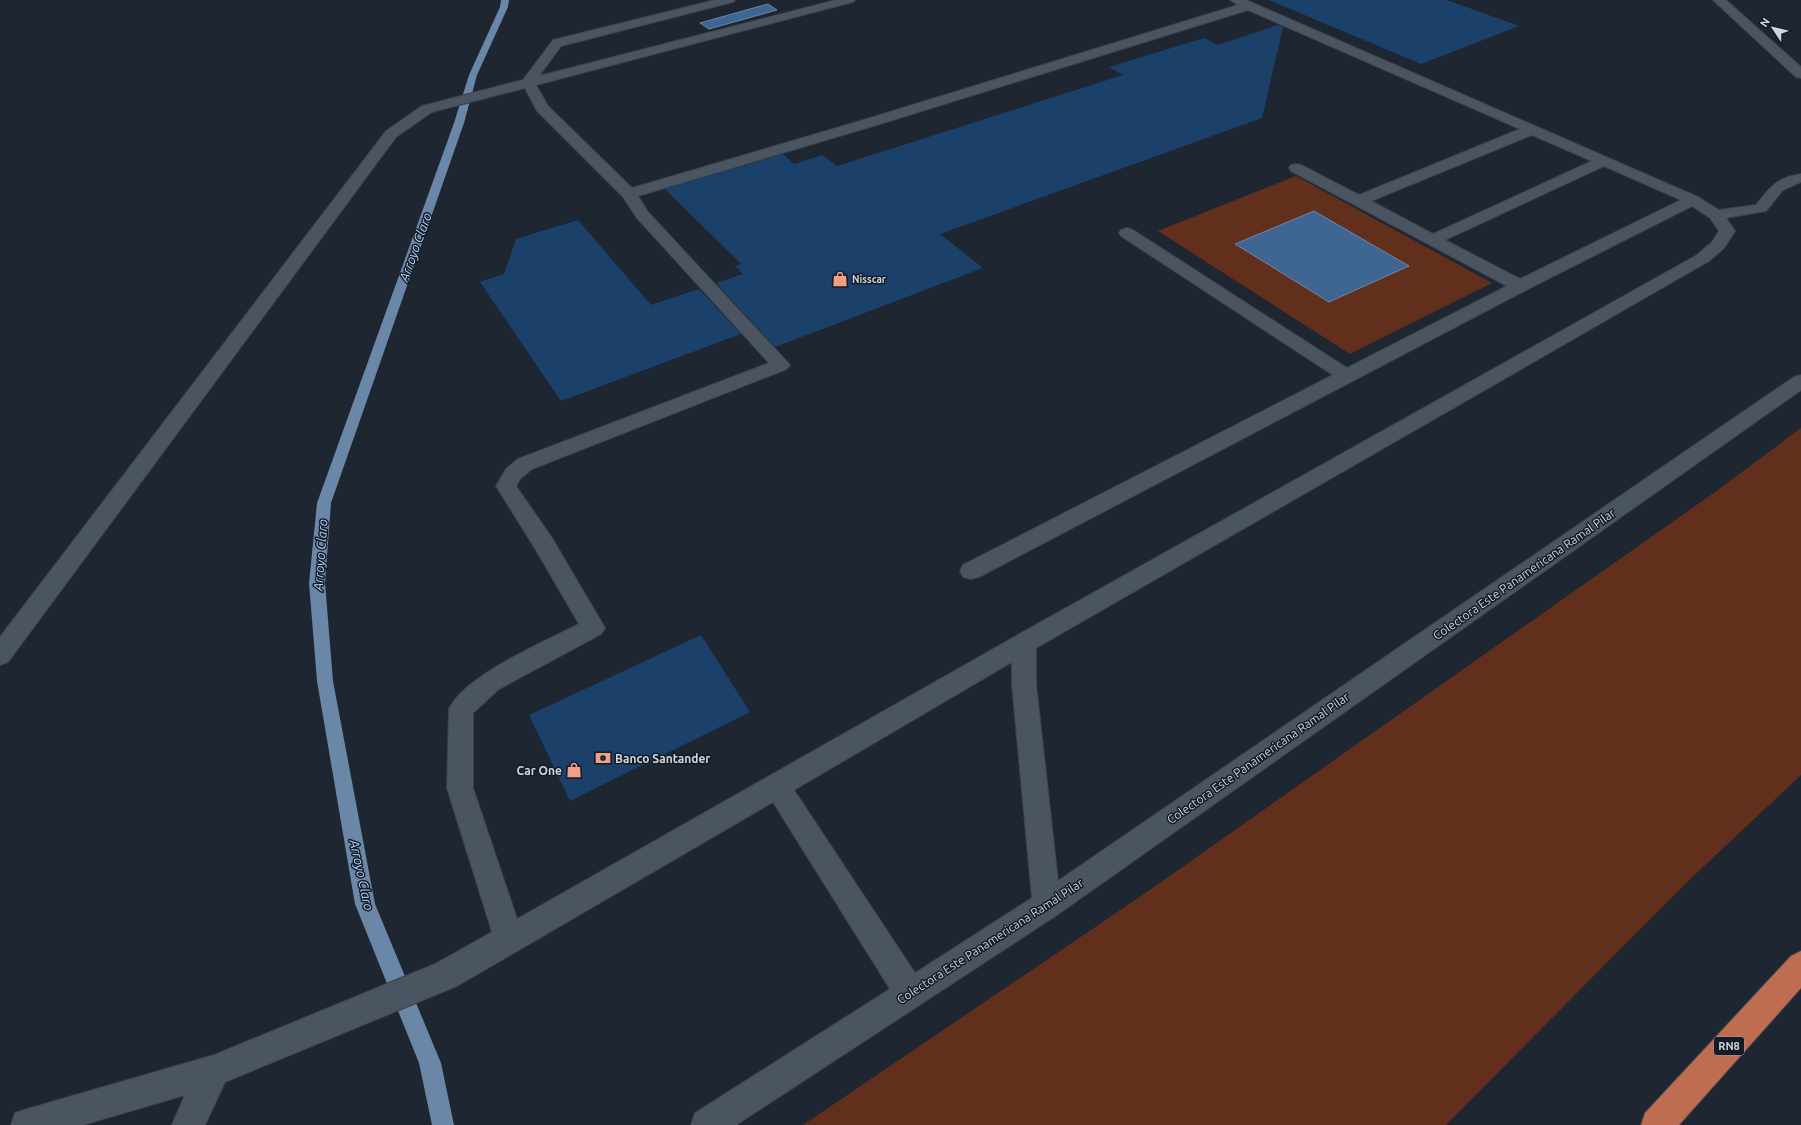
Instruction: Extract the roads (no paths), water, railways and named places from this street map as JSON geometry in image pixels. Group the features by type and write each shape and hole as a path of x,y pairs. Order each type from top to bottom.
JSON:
{"highway":[{"name":"RN8","path":"1657,1125 1801,966"}],"street":[{"path":"523,84 557,43 729,0"},
{"path":"0,655 391,134 407,121 427,109 850,0"},
{"path":"1719,0 1801,74"},
{"path":"27,1125 214,1071 446,975 1024,643 1703,258 1718,245 1727,231 1716,215 1694,200 1242,3 875,121 629,194"},
{"path":"784,4 798,13"},
{"path":"509,938 460,788 461,709 490,682 593,628 544,544 506,486 513,474 525,464 781,365 642,215 629,194 542,108 523,84"},
{"path":"1358,200 1531,130"},
{"path":"1432,240 1604,161"},
{"path":"1296,168 1520,286"},
{"path":"1716,215 1761,208 1778,186 1794,179 1801,178"},
{"path":"972,571 1520,286 1694,200"},
{"path":"1127,233 1347,376"},
{"name":"Colectora Este Panamericana Ramal Pilar","path":"707,1125 1047,904 1801,381"},
{"path":"1024,643 1024,684 1047,904"},
{"path":"777,786 910,993"},
{"path":"188,1125 214,1071"}],"water":[{"path":"768,4 777,10 709,29 700,23"},
{"path":"1314,211 1409,266 1329,302 1235,244"}],"waterway":[{"name":"Arroyo Claro","path":"443,1125 430,1063 365,904 325,681 317,583 324,503 459,123 473,75 504,7 505,0"}],"place":[{"name":"Nisscar","path":"840,279"},
{"name":"Banco Santander","path":"603,758"},
{"name":"Car One","path":"574,770"}]}
